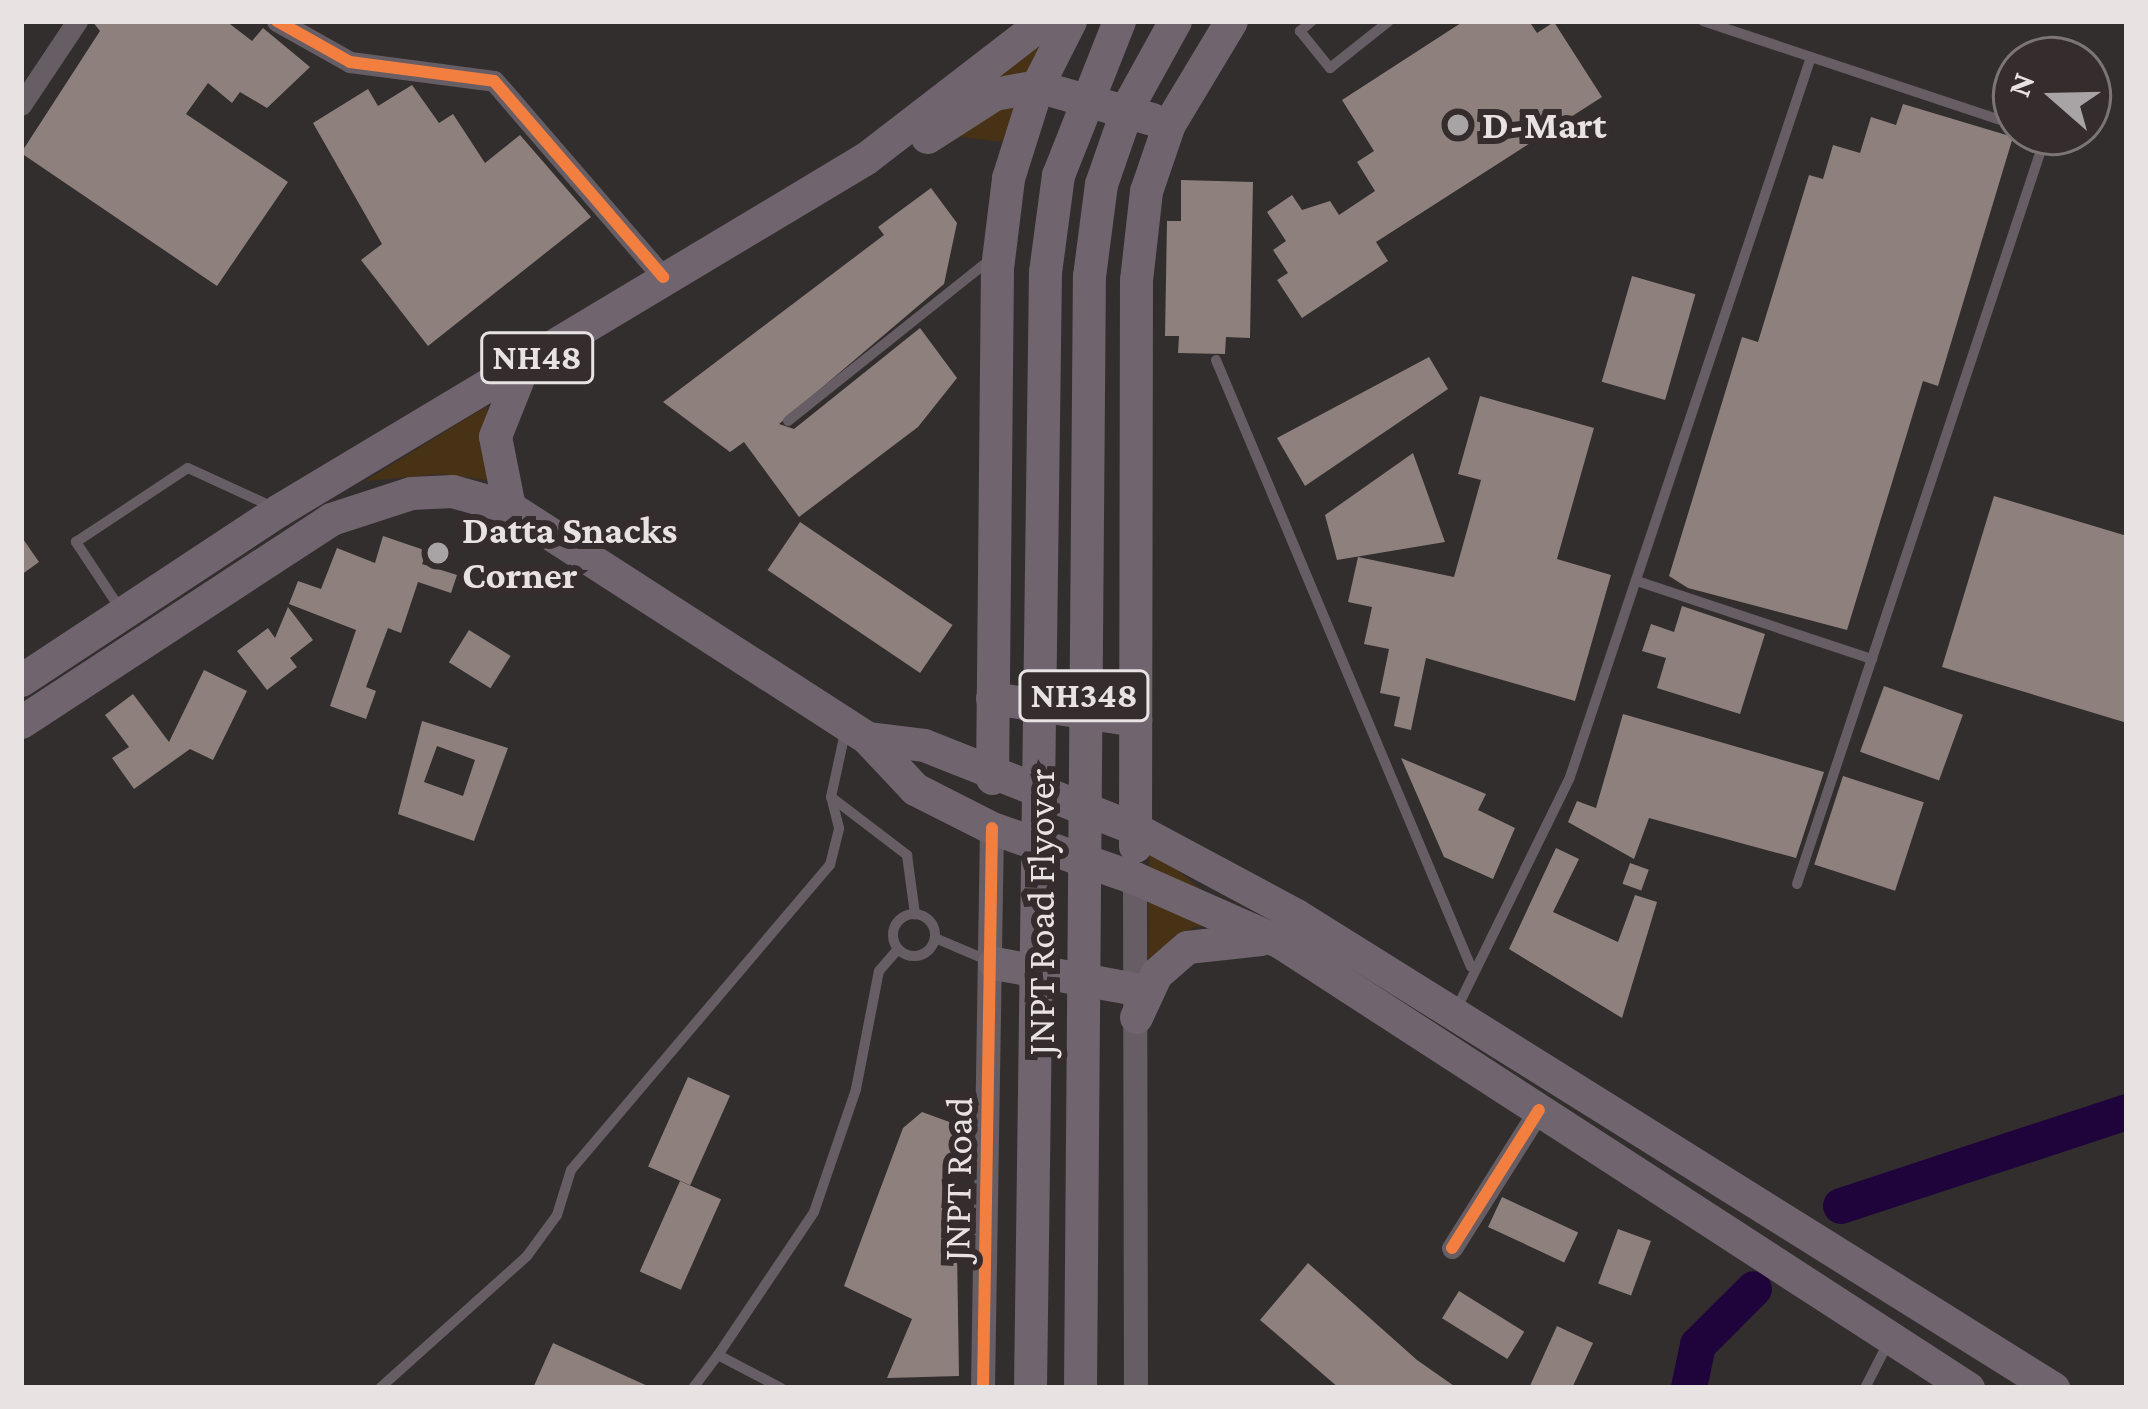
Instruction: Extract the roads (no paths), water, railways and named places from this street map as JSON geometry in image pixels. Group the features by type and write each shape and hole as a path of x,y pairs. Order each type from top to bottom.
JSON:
{"highway":[{"name":"NH48","path":"21,680 279,509 522,368 663,277 866,158 1044,21"},
{"path":"992,778 999,252 1008,178 1037,86 1070,21"},
{"name":"JNPT Road Flyover","path":"1030,1388 1045,272 1058,175 1119,21"},
{"name":"JNPT Road Flyover","path":"1081,1388 1089,276 1101,184 1128,106 1174,21"},
{"path":"1136,878 1136,280 1147,191 1169,124 1231,21"},
{"path":"866,158 905,155 994,94 1037,86 1169,124"},
{"path":"518,513 495,436 522,368"},
{"path":"22,720 331,518 411,493 452,491 518,513 857,732 915,789 992,828 1136,878 1280,942 1968,1388"},
{"path":"992,698 1135,720"},
{"path":"857,732 924,746 992,778 1134,828 1455,1015 2053,1388"},
{"path":"994,963 1136,1003 1156,974 1187,946 1221,937 1280,942"}],"street":[{"path":"21,105 77,21"},
{"path":"278,21 350,62 494,81 663,277"},
{"name":"JNPT Road","path":"983,1388 994,963 992,828"},
{"path":"1136,878 1136,1388"},
{"path":"1452,1248 1539,1110"}],"lane":[{"path":"1312,21 1300,31 1330,68 1389,21"},
{"path":"1702,21 1992,117"},
{"path":"1455,1015 1471,967 1570,777 1811,57"},
{"path":"1797,884 2039,156"},
{"path":"788,421 999,252"},
{"path":"1216,360 1471,967"},
{"path":"123,613 76,542 188,468 279,509"},
{"path":"1637,581 1872,659"},
{"path":"380,1388 527,1256 557,1216 571,1170 830,865 839,828 831,797 857,732"},
{"path":"831,797 907,855 915,914"},
{"path":"915,914 928,919 935,938 994,963"},
{"path":"898,949 894,929 915,914"},
{"path":"898,949 923,955 935,938"},
{"path":"693,1388 814,1212 856,1089 879,971 898,949"},
{"path":"1864,1388 1890,1338"},
{"path":"718,1355 782,1388"}],"waterway":[{"path":"1841,1206 2127,1112"},
{"path":"1689,1388 1698,1345 1754,1289"}],"place":[{"name":"D-Mart","path":"1458,125"},
{"name":"Datta Snacks Corner","path":"438,553"}]}
